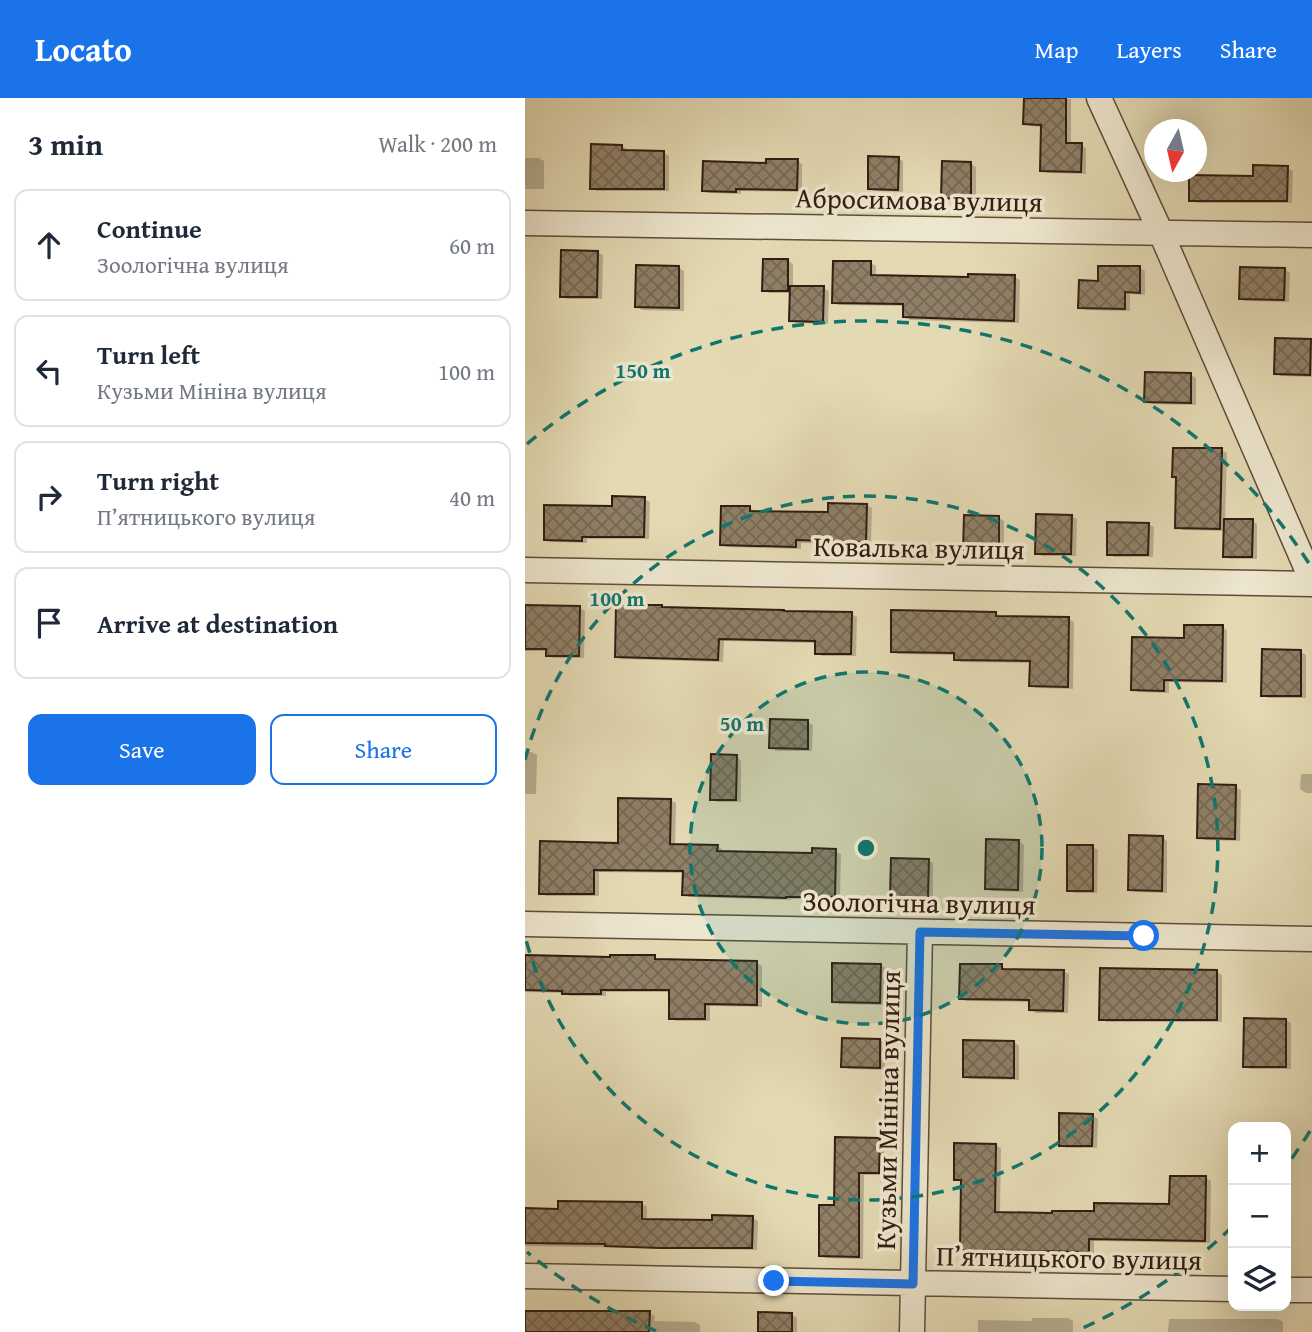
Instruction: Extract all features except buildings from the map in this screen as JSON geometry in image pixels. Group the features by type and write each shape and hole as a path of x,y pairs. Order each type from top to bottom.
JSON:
{"street":[{"path":"1099,98 1161,233 1312,582"},
{"name":"Абросимова вулиця","path":"525,223 1312,235"},
{"name":"Ковалька вулиця","path":"525,570 1312,582"},
{"name":"Зоологічна вулиця","path":"525,925 1312,939"},
{"name":"Кузьми Мініна вулиця","path":"912,1332 920,932"},
{"name":"П’ятницького вулиця","path":"525,1276 1228,1289"},
{"path":"1291,1290 1312,1290"}],"route":[{"path":"774,1281 913,1284 920,932 1144,936"}]}
